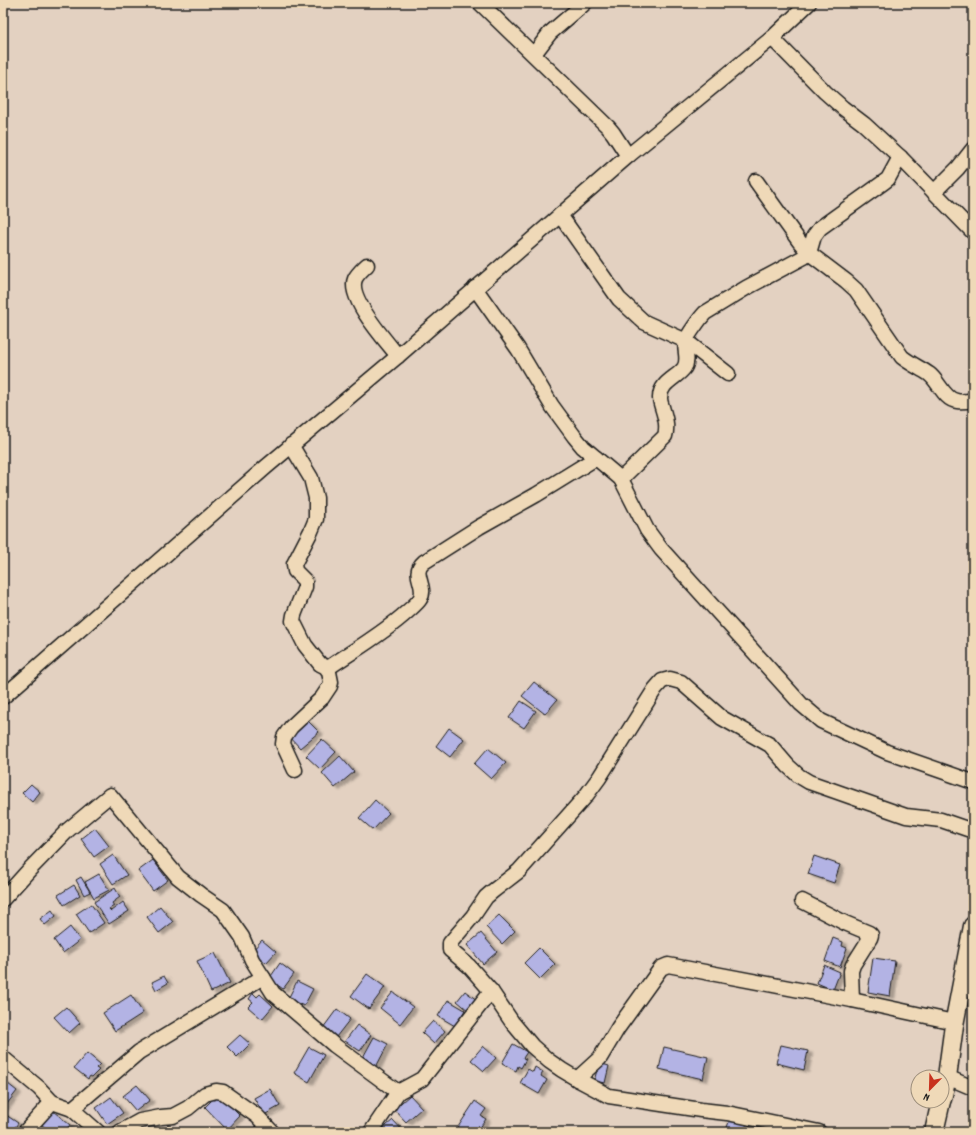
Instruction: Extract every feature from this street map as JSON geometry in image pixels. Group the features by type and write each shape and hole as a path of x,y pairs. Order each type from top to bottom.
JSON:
{"main road":[{"path":"948,1069 954,1022 973,926"},
{"path":"934,1132 940,1109"}],"street":[{"path":"480,3 534,54 610,130 628,156"},
{"path":"534,54 550,33 585,3"},
{"path":"3,697 291,445 398,356 628,156 772,38 809,3"},
{"path":"772,38 825,92 864,124 900,157 973,232"},
{"path":"934,192 958,168 973,149"},
{"path":"621,479 665,436 667,431 660,398 664,384 684,368 686,362 686,341 705,313 746,288 804,258 810,253 814,236 820,228 888,179 900,157"},
{"path":"756,181 799,241 810,253 856,290 902,357 935,379 948,397 952,400 973,400"},
{"path":"560,215 619,299 644,322 686,341 728,374"},
{"path":"367,265 355,279 354,287 356,296 363,311 377,331 398,356"},
{"path":"475,288 518,349 552,406 574,436 583,447 621,479 647,530 661,549 801,704 821,721 887,752 973,782"},
{"path":"291,445 311,478 316,498 316,519 294,564 295,570 305,581 305,587 293,621 305,645 320,664 326,667 330,677 330,686 322,698 291,727 284,737 284,744 295,770"},
{"path":"326,667 331,666 394,623 420,599 423,594 418,571 424,562 479,527 536,495 596,458"},
{"path":"819,1132 727,1113 609,1096 577,1079 550,1061 532,1046 512,1022 491,991 469,966 450,950 450,943 473,916 486,897 519,871 585,797 599,778 655,689 662,681 670,679 681,682 722,718 770,745 788,766 799,776 809,782 906,816 941,820 973,831"},
{"path":"3,898 68,830 110,795 178,877 223,910 242,937 252,960 273,993 334,1045 398,1092"},
{"path":"802,901 845,923 870,933 870,938 852,965 852,1000"},
{"path":"577,1079 600,1058 618,1028 661,968 668,965 852,1000 954,1022"},
{"path":"72,1109 139,1052 263,977"},
{"path":"371,1132 398,1092 422,1079 491,991"},
{"path":"3,1058 39,1088 52,1102 72,1109 98,1132"},
{"path":"950,1078 973,1088"},
{"path":"120,1132 140,1121 173,1116 188,1108 205,1094 216,1091 223,1092 257,1116 272,1132"},
{"path":"26,1132 52,1102"}],"building":[{"path":"534,682 557,700 545,714 522,696"},
{"path":"521,701 536,711 524,728 509,718"},
{"path":"307,720 319,732 300,748 289,736"},
{"path":"449,728 464,739 450,757 436,746"},
{"path":"322,739 336,752 320,769 306,756"},
{"path":"488,748 506,763 491,779 474,764"},
{"path":"340,756 354,772 335,788 322,773"},
{"path":"31,784 40,792 32,802 22,793"},
{"path":"375,800 389,813 373,830 359,818"},
{"path":"95,828 109,846 94,857 81,839"},
{"path":"113,855 127,875 113,884 100,864"},
{"path":"814,856 840,865 834,883 808,874"},
{"path":"153,860 168,880 153,891 138,871"},
{"path":"99,874 109,890 94,898 85,882"},
{"path":"81,877 90,892 84,895 76,880"},
{"path":"74,885 80,895 64,905 58,895"},
{"path":"115,888 120,897 112,903 114,906 109,909 111,911 123,902 129,911 109,924 94,902"},
{"path":"91,904 104,923 89,933 76,914"},
{"path":"160,906 173,922 159,933 147,917"},
{"path":"52,910 56,916 45,925 40,919"},
{"path":"499,915 515,931 502,944 486,927"},
{"path":"70,927 80,940 63,953 54,940"},
{"path":"481,933 497,952 483,964 467,945"},
{"path":"833,938 843,942 842,946 847,948 840,967 825,961"},
{"path":"262,940 276,952 266,963 252,951"},
{"path":"539,948 555,964 540,979 524,963"},
{"path":"215,953 230,983 211,992 197,961"},
{"path":"873,958 895,961 890,996 868,992"},
{"path":"280,963 294,974 283,989 269,979"},
{"path":"824,965 840,972 833,990 817,983"},
{"path":"367,974 385,987 369,1009 351,996"},
{"path":"164,976 168,983 156,990 152,982"},
{"path":"297,981 313,989 304,1006 288,999"},
{"path":"465,991 478,1001 469,1011 457,1001"},
{"path":"393,992 413,1007 400,1024 380,1008"},
{"path":"253,993 257,997 260,994 273,1006 262,1019 248,1007 253,1002 249,999"},
{"path":"131,995 143,1013 115,1031 103,1013"},
{"path":"448,1000 465,1010 455,1026 438,1016"},
{"path":"66,1007 80,1023 69,1033 54,1017"},
{"path":"337,1009 350,1019 336,1037 323,1028"},
{"path":"433,1021 445,1031 434,1044 422,1033"},
{"path":"357,1025 371,1035 360,1051 345,1041"},
{"path":"240,1035 250,1044 237,1057 227,1047"},
{"path":"374,1037 388,1044 376,1067 362,1059"},
{"path":"513,1044 527,1052 523,1058 526,1059 521,1068 518,1066 516,1071 502,1063"},
{"path":"781,1045 808,1051 804,1070 776,1063"},
{"path":"483,1046 496,1058 484,1071 471,1060"},
{"path":"309,1047 324,1055 309,1082 294,1073"},
{"path":"664,1047 708,1057 703,1079 659,1069"},
{"path":"87,1053 100,1064 96,1068 99,1070 88,1079 74,1068"},
{"path":"599,1063 609,1066 605,1083 594,1081"},
{"path":"535,1067 543,1072 541,1076 547,1080 539,1094 520,1083 528,1069 533,1072"},
{"path":"3,1080 17,1091 3,1109"},
{"path":"137,1085 150,1100 136,1111 123,1096"},
{"path":"270,1089 280,1106 264,1115 254,1098"},
{"path":"218,1094 240,1116 227,1130 205,1107"},
{"path":"410,1095 422,1108 406,1122 394,1109"},
{"path":"111,1097 123,1113 107,1124 96,1108"},
{"path":"475,1101 486,1109 481,1116 486,1119 477,1132 465,1132 458,1127"},
{"path":"53,1111 70,1125 64,1132 51,1132 42,1125"},
{"path":"3,1113 18,1123 12,1132 3,1131"},
{"path":"730,1119 751,1127 749,1132 730,1132 726,1130"},
{"path":"393,1120 404,1132 380,1132 380,1131"}]}
